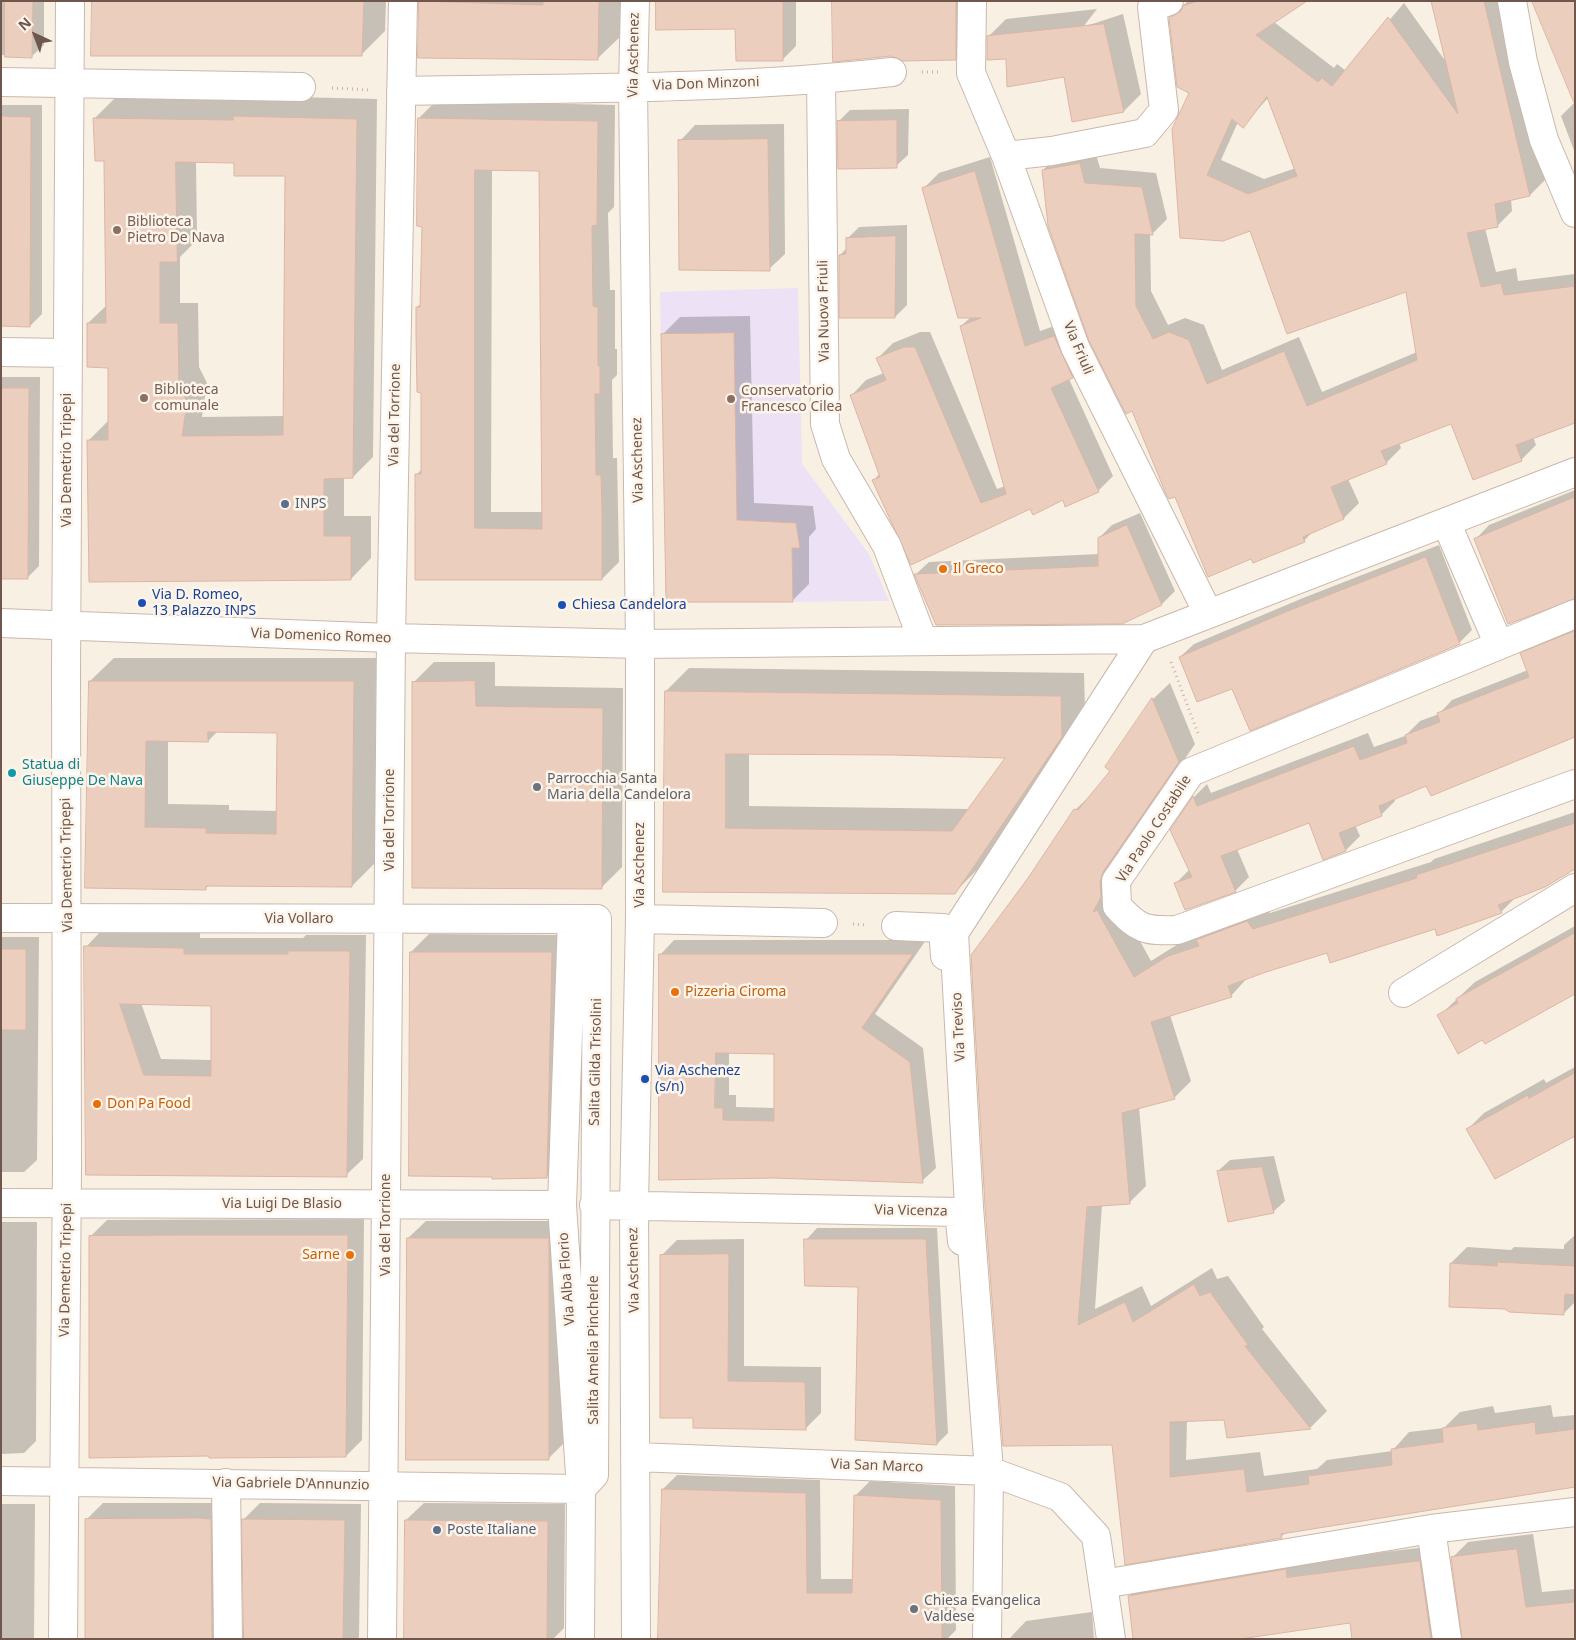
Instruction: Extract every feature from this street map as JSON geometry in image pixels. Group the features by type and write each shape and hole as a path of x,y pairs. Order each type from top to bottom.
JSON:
{"street":[{"name":"Via Demetrio Tripepi","path":"63,1639 67,1202 68,918 66,671 70,1"},
{"name":"Via del Torrione","path":"382,1639 391,638 403,1"},
{"name":"Via Aschenez","path":"635,1 633,86 640,644 640,919 634,1204 636,1639"},
{"path":"971,72 972,1"},
{"path":"1006,156 1052,151 1145,133 1164,110 1152,7 1168,1"},
{"path":"1512,1 1523,62 1544,140 1575,213"},
{"name":"Via Don Minzoni","path":"401,91 633,86 821,79 892,72"},
{"name":"Via Friuli","path":"971,72 1006,156 1075,347 1208,613"},
{"name":"Via Nuova Friuli","path":"821,79 825,424 836,459 886,546 923,641"},
{"path":"1,82 301,87"},
{"path":"1,352 67,353"},
{"path":"1152,636 1575,472"},
{"path":"1446,522 1499,645"},
{"name":"Via Paolo Costabile","path":"1575,614 1190,772 1116,882 1117,906 1134,924 1156,931 1177,930 1575,784"},
{"name":"Via Domenico Romeo","path":"1,623 391,638 640,644 1152,636"},
{"name":"Via Treviso","path":"988,1471 969,1208 954,933 1152,636"},
{"path":"1403,993 1575,888"},
{"name":"Via Vollaro","path":"1,918 585,919"},
{"name":"Salita Gilda Trisolini","path":"585,919 594,1205"},
{"name":"Via Alba Florio","path":"580,1639 581,1489 562,1205 585,919"},
{"path":"640,919 823,923"},
{"path":"896,926 943,928 959,1212"},
{"name":"Via Luigi De Blasio","path":"1,1203 562,1205"},
{"name":"Via Vicenza","path":"594,1205 634,1204 959,1212 988,1471"},
{"name":"Salita Amelia Pincherle","path":"581,1489 594,1475 594,1205"},
{"name":"Via San Marco","path":"636,1456 988,1471 1060,1497 1096,1536 1103,1584"},
{"path":"987,1639 988,1471"},
{"name":"Via Gabriele D'Annunzio","path":"1,1481 581,1489"},
{"path":"226,1483 228,1639"},
{"path":"1111,1639 1103,1584 1431,1529 1575,1512"},
{"path":"1431,1529 1448,1639"}],"path":[{"path":"892,72 971,72"},
{"path":"301,87 401,91"},
{"path":"1152,636 1210,764"},
{"path":"823,923 896,926"}],"shaded area":[{"name":"Conservatorio Francesco Cilea","path":"798,288 802,464 869,554 889,601 677,603 666,595 660,292"}],"building":[{"path":"5,1 33,1 32,58 5,57"},
{"path":"92,1 364,1 362,56 91,56"},
{"path":"419,1 543,5 543,1 599,1 598,60 418,58"},
{"path":"656,1 783,1 783,61 736,61 735,29 656,30"},
{"path":"832,1 956,1 956,60 903,61 891,56 833,62"},
{"path":"1198,1 1307,1 1256,35 1318,82 1322,78 1332,86 1388,17 1458,114 1431,1 1484,1 1530,196 1495,204 1498,227 1467,233 1481,287 1501,283 1504,295 1575,286 1575,423 1516,445 1522,461 1473,480 1451,424 1381,451 1387,464 1331,487 1344,519 1303,537 1305,542 1253,563 1251,559 1208,577 1175,497 1169,499 1166,494 1132,411 1126,414 1089,341 1048,226 1042,170 1080,163 1085,183 1142,187 1153,235 1135,234 1136,306 1153,339 1169,332 1189,340 1207,384 1284,351 1307,406 1417,360 1406,292 1287,334 1250,231 1223,241 1180,238 1172,129 1189,93 1177,87 1169,18 1181,11 1183,6","holes":["1267,97 1297,176 1248,194 1207,175 1232,119 1243,128"]},
{"path":"1532,1 1575,1 1575,102 1574,102"},
{"path":"1104,24 1124,112 1072,122 1064,77 1007,87 1006,59 987,60 987,36"},
{"path":"1,116 31,117 30,327 1,326"},
{"path":"233,116 357,119 353,478 324,479 324,536 351,536 351,580 89,582 87,440 108,440 108,368 87,367 87,323 106,323 104,161 95,161 93,118 233,120","holes":["176,162 234,163 234,176 285,176 283,435 182,436 187,404 179,388 178,323 160,323 160,262 177,262"]},
{"path":"418,118 598,121 597,225 592,226 593,306 598,307 598,366 600,366 600,394 595,394 596,475 601,475 602,580 415,580 415,474 421,474 421,393 417,392 416,307 420,307 422,227 417,226","holes":["475,170 539,171 542,529 475,528"]},
{"path":"897,120 897,168 838,169 837,121"},
{"path":"768,139 770,271 679,270 678,140"},
{"path":"975,171 1025,346 1054,336 1073,378 1051,388 1099,492 1065,507 1063,500 1033,515 1030,509 911,565 872,480 880,477 850,395 886,380 876,358 904,347 915,347 981,503 1006,494 960,326 981,318 958,318 922,188"},
{"path":"896,236 895,318 839,318 839,255 846,254 846,238"},
{"path":"734,333 737,520 796,523 800,548 792,548 793,602 677,602 666,599 661,334"},
{"path":"1,388 29,388 28,579 1,579"},
{"path":"1575,497 1575,599 1508,624 1474,539"},
{"path":"1127,525 1162,605 1122,624 936,625 914,574 1098,566 1098,538"},
{"path":"1426,557 1460,644 1250,731 1232,689 1197,702 1179,657 1288,611"},
{"path":"1575,631 1575,737 1431,796 1426,786 1379,806 1382,816 1339,833 1346,851 1323,860 1309,823 1221,856 1236,892 1185,910 1174,883 1192,877 1170,830 1193,796 1197,806 1354,746 1360,760 1407,743 1405,735 1440,722 1437,713 1529,677 1520,653"},
{"path":"89,681 354,681 352,887 206,886 206,890 85,888","holes":["208,732 277,733 276,834 206,833 206,828 145,827 146,741 208,742"]},
{"name":"Parrocchia Santa Maria della Candelora","path":"475,681 476,706 603,708 602,889 412,888 412,682"},
{"path":"665,691 1061,696 1062,737 955,894 663,892","holes":["726,754 1005,758 952,831 726,828"]},
{"path":"1152,698 1179,762 1103,872 1100,882 1101,897 1093,912 1097,910 1134,977 1168,956 1199,946 1196,940 1247,921 1253,929 1417,878 1416,875 1575,823 1575,869 1545,887 1498,905 1502,913 1437,936 1435,929 1330,963 1327,953 1228,986 1232,997 1151,1022 1175,1099 1122,1113 1130,1204 1087,1207 1078,1325 1125,1302 1133,1322 1194,1284 1200,1296 1210,1292 1248,1345 1245,1346 1311,1429 1227,1438 1224,1420 1170,1422 1170,1477 1244,1469 1247,1492 1309,1484 1308,1476 1392,1465 1391,1449 1443,1442 1442,1428 1477,1423 1478,1430 1535,1422 1536,1434 1575,1429 1575,1487 1281,1534 1282,1538 1125,1565 1112,1445 1003,1446 985,1206 971,955 1028,878 1074,809 1078,810 1110,771 1105,767"},
{"path":"1575,933 1575,994 1485,1044 1482,1040 1458,1054 1437,1015 1458,1003 1456,999"},
{"path":"84,946 184,948 184,954 288,954 288,951 350,951 347,1177 86,1175","holes":["120,1004 211,1006 211,1076 144,1075"]},
{"path":"1,949 26,949 26,1030 1,1030"},
{"path":"410,952 552,952 547,1178 492,1179 492,1177 409,1176"},
{"path":"659,954 913,954 862,1028 910,1062 923,1183 773,1178 659,1180","holes":["716,1053 774,1054 774,1121 723,1120 723,1108 715,1108"]},
{"path":"1575,1073 1575,1136 1495,1179 1466,1129 1528,1095 1529,1098"},
{"path":"1262,1167 1274,1213 1228,1222 1217,1171"},
{"path":"348,1235 346,1457 209,1458 209,1456 89,1458 89,1236"},
{"path":"407,1238 549,1238 549,1460 406,1460"},
{"path":"804,1239 926,1239 937,1445 855,1440 858,1287 805,1286"},
{"path":"729,1254 728,1381 805,1382 806,1430 693,1428 693,1418 660,1418 660,1255"},
{"path":"1497,1262 1575,1266 1575,1295 1565,1294 1564,1315 1509,1312 1505,1309 1449,1307 1450,1263 1497,1266"},
{"path":"662,1489 806,1493 807,1593 852,1593 854,1495 941,1500 942,1639 658,1639"},
{"path":"85,1519 211,1519 212,1639 85,1639"},
{"path":"242,1519 345,1520 343,1639 244,1639"},
{"path":"405,1520 548,1521 547,1639 404,1639"},
{"path":"1517,1549 1526,1607 1575,1602 1575,1639 1462,1639 1451,1557"},
{"path":"1420,1561 1431,1639 1352,1639 1350,1623 1240,1639 1133,1639 1128,1596 1286,1569 1287,1577"}],"place":[{"name":"Biblioteca Pietro De Nava","path":"117,230"},
{"name":"Biblioteca comunale","path":"144,398"},
{"name":"Conservatorio Francesco Cilea","path":"731,399"},
{"name":"INPS","path":"285,504"},
{"name":"Il Greco","path":"943,569"},
{"name":"Via D. Romeo, 13 Palazzo INPS","path":"142,603"},
{"name":"Chiesa Candelora","path":"562,605"},
{"name":"Statua di Giuseppe De Nava","path":"12,773"},
{"name":"Parrocchia Santa Maria della Candelora","path":"537,787"},
{"name":"Pizzeria Ciroma","path":"675,992"},
{"name":"Via Aschenez (s/n)","path":"645,1079"},
{"name":"Don Pa Food","path":"97,1104"},
{"name":"Sarne","path":"350,1255"},
{"name":"Poste Italiane","path":"437,1530"},
{"name":"Chiesa Evangelica Valdese","path":"914,1609"}]}
